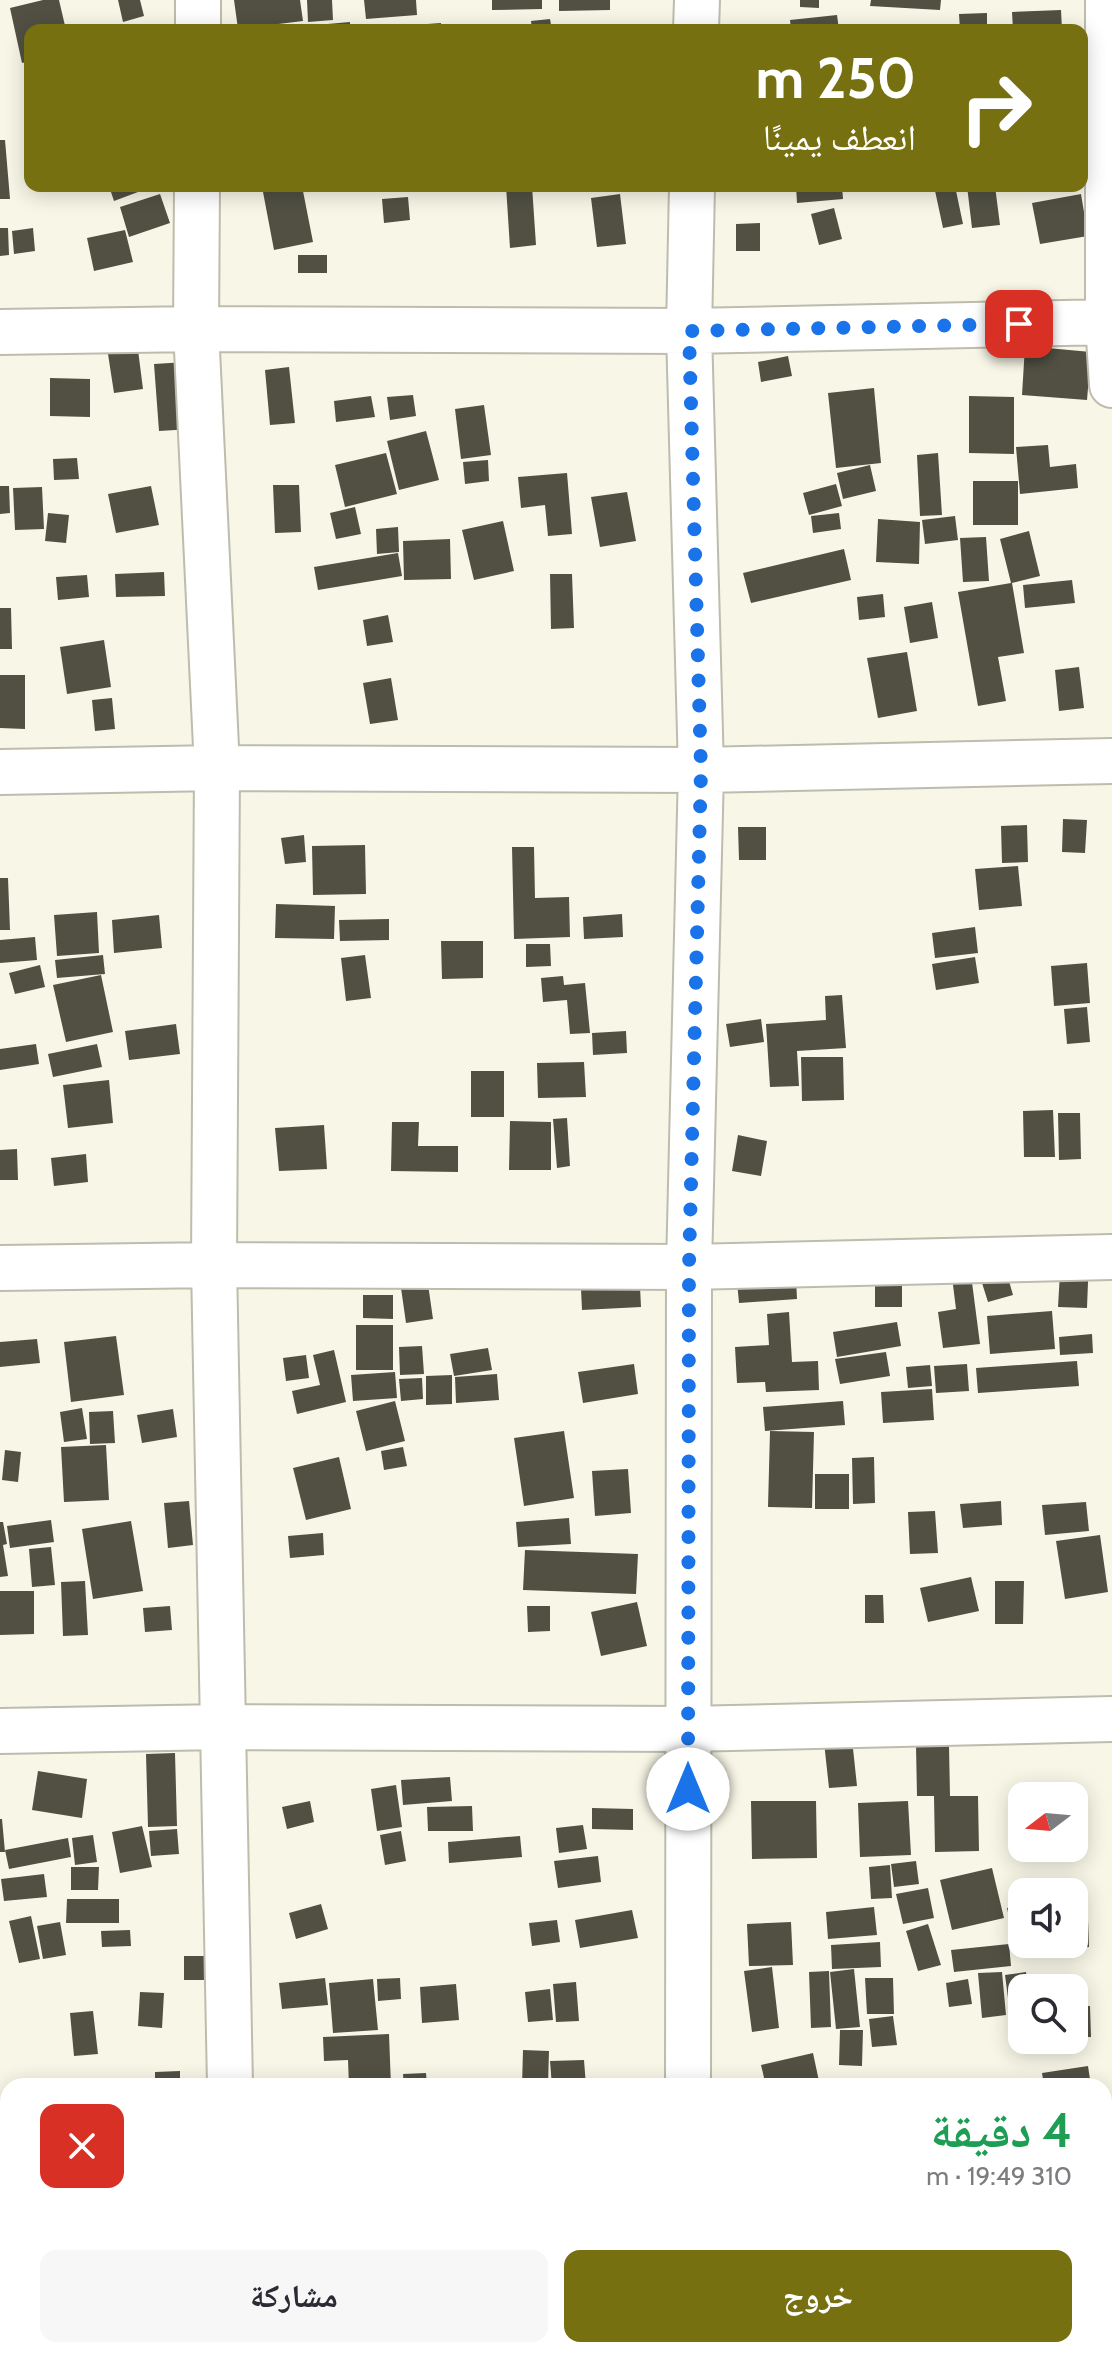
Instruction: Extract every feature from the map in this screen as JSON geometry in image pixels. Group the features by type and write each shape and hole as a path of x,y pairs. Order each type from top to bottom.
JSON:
{"street":[{"path":"198,0 198,24"},
{"path":"696,24 697,0"},
{"path":"1108,0 1112,385"},
{"path":"197,192 196,329 217,768 214,1265 230,2078"},
{"path":"688,2078 689,1267 701,770 689,331 692,192"},
{"path":"0,332 196,329 689,331 1110,322"},
{"path":"0,772 217,768 701,770 1112,761"},
{"path":"0,1268 214,1265 689,1267 1112,1257"},
{"path":"0,1731 223,1727 688,1729 1112,1719"}],"building":[{"path":"43,0 59,0 65,24 24,24 22,63 10,8"},
{"path":"118,0 140,0 144,16 123,22"},
{"path":"234,0 300,0 303,21 237,24"},
{"path":"307,0 332,0 333,20 308,22"},
{"path":"364,0 416,0 417,15 366,19"},
{"path":"492,0 542,0 542,9 492,10"},
{"path":"559,0 610,0 610,10 559,11"},
{"path":"800,0 819,0 819,8 800,7"},
{"path":"871,0 941,0 940,10 870,6"},
{"path":"1061,10 1062,24 1013,24 1012,12"},
{"path":"987,13 987,24 960,24 959,14"},
{"path":"837,15 838,24 790,24 790,20"},
{"path":"550,19 551,24 531,24 531,21"},
{"path":"0,140 5,140 10,199 0,199"},
{"path":"111,192 138,192 114,201"},
{"path":"263,192 303,192 313,242 274,250"},
{"path":"506,192 532,192 536,245 510,248"},
{"path":"796,192 842,192 843,199 797,203"},
{"path":"935,192 956,192 963,224 943,228"},
{"path":"968,192 996,192 1000,225 972,228"},
{"path":"160,194 170,223 129,237 120,207"},
{"path":"620,194 626,244 597,247 591,198"},
{"path":"1081,194 1088,236 1040,244 1032,203"},
{"path":"408,197 410,220 384,223 382,199"},
{"path":"834,208 842,239 819,245 811,214"},
{"path":"760,223 760,251 736,251 736,224"},
{"path":"0,228 8,228 9,255 0,256"},
{"path":"33,228 35,251 14,254 12,231"},
{"path":"125,230 133,262 94,271 87,238"},
{"path":"298,255 327,255 327,273 298,273"},
{"path":"1025,346 1091,352 1087,400 1022,395"},
{"path":"138,350 143,389 114,393 108,354"},
{"path":"788,356 792,376 761,382 758,362"},
{"path":"186,362 192,429 159,431 154,364"},
{"path":"289,367 295,423 270,425 265,370"},
{"path":"50,378 90,379 90,417 50,416"},
{"path":"874,388 881,463 836,468 828,393"},
{"path":"413,395 416,416 390,420 387,397"},
{"path":"371,396 375,417 336,422 334,401"},
{"path":"969,396 1014,397 1014,454 969,453"},
{"path":"484,405 491,455 461,459 455,409"},
{"path":"426,431 439,480 399,490 387,441"},
{"path":"1048,445 1050,467 1076,464 1078,488 1020,494 1016,447"},
{"path":"386,453 397,494 345,507 335,465"},
{"path":"938,453 942,515 920,516 917,455"},
{"path":"77,458 79,479 54,480 53,459"},
{"path":"488,460 489,481 465,484 463,462"},
{"path":"870,465 876,491 843,499 837,473"},
{"path":"567,473 572,534 548,536 545,505 521,508 518,477"},
{"path":"973,481 1018,481 1018,525 973,525"},
{"path":"836,484 842,506 809,515 803,493"},
{"path":"273,485 299,485 301,532 275,533"},
{"path":"0,486 9,486 10,513 0,514"},
{"path":"151,486 159,525 116,533 108,494"},
{"path":"42,487 44,529 15,530 13,488"},
{"path":"627,492 636,541 600,547 591,497"},
{"path":"355,507 361,534 336,539 330,513"},
{"path":"48,513 69,515 66,543 45,541"},
{"path":"839,513 841,529 813,533 811,516"},
{"path":"955,516 958,540 925,544 922,520"},
{"path":"878,519 920,522 919,564 876,562"},
{"path":"503,521 514,571 474,580 462,530"},
{"path":"398,527 399,552 377,554 376,529"},
{"path":"1029,531 1040,576 1012,583 1024,653 998,657 1006,701 978,706 958,592 1011,583 1000,539"},
{"path":"986,537 989,581 963,582 960,538"},
{"path":"450,539 451,579 404,580 403,541"},
{"path":"844,549 851,580 751,603 743,573"},
{"path":"398,553 402,576 318,590 314,567"},
{"path":"164,572 165,596 116,597 115,574"},
{"path":"550,574 572,574 574,628 551,629"},
{"path":"87,575 89,597 58,600 56,577"},
{"path":"1072,580 1075,603 1025,608 1023,585"},
{"path":"883,594 885,617 859,620 857,597"},
{"path":"932,602 938,638 910,643 904,607"},
{"path":"0,608 11,608 12,649 0,649"},
{"path":"388,615 393,642 367,646 363,620"},
{"path":"104,640 111,687 67,694 60,647"},
{"path":"907,652 917,711 878,718 867,658"},
{"path":"1079,667 1084,708 1059,711 1055,670"},
{"path":"0,675 25,675 25,729 0,728"},
{"path":"391,678 398,720 370,724 363,683"},
{"path":"112,698 115,729 95,731 92,700"},
{"path":"1063,819 1087,820 1085,853 1062,852"},
{"path":"1027,825 1028,862 1002,863 1001,826"},
{"path":"738,827 766,827 766,860 739,860"},
{"path":"304,835 306,862 285,864 281,838"},
{"path":"365,845 366,894 313,895 312,846"},
{"path":"512,847 534,847 535,898 569,897 570,937 514,939"},
{"path":"1018,866 1022,906 979,910 975,869"},
{"path":"0,878 8,878 10,930 0,930"},
{"path":"276,904 335,906 334,939 275,938"},
{"path":"97,912 99,953 57,956 54,915"},
{"path":"622,914 623,937 584,939 583,917"},
{"path":"159,915 162,948 114,953 112,920"},
{"path":"389,919 389,940 340,941 339,920"},
{"path":"975,927 978,953 935,958 932,933"},
{"path":"35,937 37,960 0,963 0,940"},
{"path":"441,941 483,941 483,978 442,979"},
{"path":"526,944 550,944 551,966 526,967"},
{"path":"103,955 105,974 57,978 55,960"},
{"path":"365,955 371,998 346,1001 341,958"},
{"path":"975,957 979,983 936,990 932,964"},
{"path":"1087,963 1090,1003 1054,1006 1051,966"},
{"path":"40,965 45,987 15,994 9,973"},
{"path":"101,975 113,1032 66,1042 53,985"},
{"path":"563,976 564,985 585,983 590,1033 570,1034 567,1000 543,1002 541,978"},
{"path":"842,995 846,1048 797,1051 799,1086 770,1087 766,1024 826,1020 825,996"},
{"path":"1087,1007 1090,1042 1067,1044 1064,1009"},
{"path":"761,1019 764,1042 730,1047 726,1024"},
{"path":"176,1024 180,1054 129,1060 125,1031"},
{"path":"626,1031 627,1053 593,1055 592,1033"},
{"path":"36,1044 39,1064 0,1070 0,1049"},
{"path":"97,1044 102,1067 53,1077 48,1054"},
{"path":"801,1057 843,1057 844,1100 802,1101"},
{"path":"584,1062 586,1097 538,1098 537,1063"},
{"path":"471,1071 504,1071 504,1117 471,1117"},
{"path":"109,1080 113,1123 68,1128 63,1085"},
{"path":"1053,1110 1055,1157 1024,1157 1023,1111"},
{"path":"1058,1113 1080,1113 1081,1159 1059,1160"},
{"path":"567,1118 570,1166 557,1168 553,1119"},
{"path":"510,1121 551,1122 551,1170 509,1170"},
{"path":"392,1122 419,1122 418,1146 458,1146 458,1172 391,1171"},
{"path":"324,1125 327,1169 279,1171 275,1128"},
{"path":"738,1135 767,1141 761,1176 732,1171"},
{"path":"17,1149 18,1180 0,1180 0,1150"},
{"path":"86,1154 88,1182 54,1186 51,1158"},
{"path":"1061,1255 1089,1257 1087,1308 1058,1307"},
{"path":"1003,1260 1013,1295 988,1302 977,1267"},
{"path":"639,1266 641,1307 582,1310 580,1268"},
{"path":"970,1267 980,1344 943,1348 938,1312 956,1309 951,1269"},
{"path":"875,1274 902,1274 902,1307 875,1307"},
{"path":"796,1278 797,1299 739,1303 737,1282"},
{"path":"428,1284 433,1319 406,1323 401,1288"},
{"path":"363,1295 393,1295 393,1319 363,1318"},
{"path":"1052,1311 1055,1349 990,1354 987,1316"},
{"path":"789,1312 792,1362 818,1361 819,1390 766,1392 765,1382 737,1383 735,1347 769,1345 767,1314"},
{"path":"897,1322 901,1346 837,1357 833,1332"},
{"path":"356,1325 393,1325 393,1370 356,1370"},
{"path":"1092,1334 1093,1353 1060,1355 1059,1337"},
{"path":"116,1336 124,1395 71,1402 64,1342"},
{"path":"37,1339 40,1363 0,1367 0,1342"},
{"path":"422,1346 424,1374 400,1375 399,1347"},
{"path":"488,1348 492,1370 454,1376 450,1354"},
{"path":"334,1350 346,1402 297,1414 292,1391 320,1385 313,1355"},
{"path":"886,1352 890,1376 840,1384 835,1359"},
{"path":"306,1355 309,1378 286,1381 283,1358"},
{"path":"1077,1361 1079,1386 978,1393 976,1368"},
{"path":"634,1364 638,1394 583,1403 578,1372"},
{"path":"967,1364 969,1391 936,1393 934,1366"},
{"path":"930,1365 932,1386 908,1388 906,1367"},
{"path":"395,1372 397,1398 353,1401 351,1375"},
{"path":"497,1374 499,1400 456,1403 455,1377"},
{"path":"452,1375 452,1404 426,1405 426,1376"},
{"path":"422,1378 423,1399 401,1401 399,1379"},
{"path":"932,1389 934,1420 883,1423 881,1392"},
{"path":"395,1401 405,1441 366,1451 356,1411"},
{"path":"843,1401 845,1425 765,1431 763,1407"},
{"path":"82,1408 87,1439 64,1442 60,1412"},
{"path":"173,1409 177,1437 142,1443 137,1415"},
{"path":"113,1411 115,1443 90,1444 89,1412"},
{"path":"564,1431 574,1498 524,1506 514,1438"},
{"path":"770,1431 814,1432 812,1508 768,1507"},
{"path":"106,1445 109,1500 64,1502 61,1447"},
{"path":"403,1447 407,1466 384,1470 381,1451"},
{"path":"5,1450 21,1452 18,1482 2,1480"},
{"path":"339,1457 351,1509 306,1520 293,1468"},
{"path":"874,1457 875,1503 853,1504 852,1458"},
{"path":"628,1469 631,1513 595,1516 592,1471"},
{"path":"815,1474 849,1474 849,1509 815,1509"},
{"path":"189,1501 193,1545 168,1548 164,1503"},
{"path":"1001,1501 1002,1525 963,1528 960,1504"},
{"path":"1086,1502 1089,1531 1045,1535 1042,1505"},
{"path":"935,1511 938,1553 910,1554 908,1512"},
{"path":"569,1518 571,1544 518,1547 516,1522"},
{"path":"51,1520 54,1542 10,1548 7,1526"},
{"path":"131,1521 143,1591 93,1599 82,1529"},
{"path":"0,1522 3,1522 7,1544 3,1545 8,1576 0,1577"},
{"path":"323,1533 324,1555 290,1558 288,1536"},
{"path":"1100,1535 1108,1592 1065,1599 1056,1541"},
{"path":"51,1547 55,1585 32,1587 29,1549"},
{"path":"525,1550 638,1554 636,1594 523,1590"},
{"path":"971,1577 979,1611 928,1622 920,1588"},
{"path":"85,1581 88,1635 63,1636 61,1582"},
{"path":"995,1581 1024,1581 1023,1624 995,1624"},
{"path":"0,1591 34,1591 34,1634 0,1635"},
{"path":"865,1595 883,1595 884,1623 865,1623"},
{"path":"637,1602 647,1646 601,1656 591,1612"},
{"path":"170,1606 172,1630 145,1632 143,1608"},
{"path":"527,1606 550,1606 550,1631 528,1632"},
{"path":"852,1739 857,1786 829,1788 824,1742"},
{"path":"949,1745 950,1796 978,1796 979,1851 935,1852 934,1796 917,1796 916,1746"},
{"path":"175,1753 177,1826 148,1827 146,1754"},
{"path":"38,1771 87,1779 82,1818 32,1810"},
{"path":"450,1777 452,1801 403,1805 401,1780"},
{"path":"396,1785 402,1827 377,1831 371,1789"},
{"path":"310,1801 314,1822 287,1829 282,1807"},
{"path":"751,1801 816,1801 817,1858 752,1859"},
{"path":"908,1801 911,1855 860,1857 858,1803"},
{"path":"472,1806 473,1831 428,1831 427,1807"},
{"path":"592,1808 633,1809 633,1830 592,1829"},
{"path":"2,1819 5,1852 0,1852"},
{"path":"583,1825 587,1849 559,1853 556,1828"},
{"path":"142,1826 152,1867 120,1873 112,1832"},
{"path":"177,1829 179,1854 151,1856 149,1831"},
{"path":"401,1831 406,1861 385,1865 380,1835"},
{"path":"93,1835 97,1862 75,1865 72,1838"},
{"path":"520,1836 522,1857 449,1863 448,1842"},
{"path":"68,1838 71,1857 9,1869 5,1850"},
{"path":"598,1856 601,1882 558,1888 554,1861"},
{"path":"916,1861 919,1884 894,1887 891,1864"},
{"path":"890,1865 892,1898 871,1899 869,1867"},
{"path":"71,1867 99,1867 98,1890 71,1890"},
{"path":"992,1868 1004,1918 952,1930 940,1880"},
{"path":"44,1874 47,1897 4,1901 1,1879"},
{"path":"928,1888 934,1918 903,1924 896,1894"},
{"path":"67,1899 119,1899 119,1923 66,1923"},
{"path":"321,1904 328,1929 296,1939 289,1913"},
{"path":"874,1907 877,1935 828,1939 826,1912"},
{"path":"632,1910 638,1938 580,1948 575,1920"},
{"path":"31,1916 40,1959 19,1963 9,1921"},
{"path":"557,1920 560,1942 532,1946 529,1923"},
{"path":"60,1922 66,1955 43,1959 37,1926"},
{"path":"791,1922 793,1965 749,1966 747,1924"},
{"path":"928,1924 941,1965 918,1971 906,1931"},
{"path":"130,1930 131,1946 102,1947 101,1931"},
{"path":"880,1942 881,1967 832,1969 831,1945"},
{"path":"1008,1944 1011,1966 954,1972 951,1950"},
{"path":"184,1956 206,1956 207,1980 184,1980"},
{"path":"772,1967 779,2028 752,2032 744,1971"},
{"path":"854,1969 860,2027 836,2029 830,1972"},
{"path":"829,1971 831,2027 811,2028 809,1972"},
{"path":"1002,1972 1006,2015 982,2018 978,1973"},
{"path":"325,1978 328,2005 282,2009 279,1983"},
{"path":"400,1978 401,1999 378,2001 377,1979"},
{"path":"865,1978 893,1978 894,2014 867,2014"},
{"path":"373,1979 378,2030 333,2033 329,1983"},
{"path":"968,1979 972,2004 949,2007 946,1983"},
{"path":"576,1982 579,2021 556,2022 553,1984"},
{"path":"456,1984 459,2020 422,2023 420,1987"},
{"path":"550,1989 553,2020 528,2022 525,1992"},
{"path":"140,1992 164,1993 162,2028 138,2026"},
{"path":"1088,2006 1090,2006 1091,2037 1088,2037"},
{"path":"93,2011 98,2054 74,2056 70,2013"},
{"path":"893,2016 897,2045 872,2047 869,2019"},
{"path":"840,2030 863,2030 862,2066 839,2065"},
{"path":"389,2034 391,2078 349,2078 348,2060 324,2061 323,2037"},
{"path":"523,2050 549,2051 548,2078 522,2078"},
{"path":"813,2053 818,2078 764,2078 761,2065"},
{"path":"584,2060 585,2078 551,2078 550,2061"},
{"path":"1088,2066 1090,2078 1043,2078 1042,2073"},
{"path":"180,2071 180,2078 155,2078 155,2072"},
{"path":"426,2073 426,2078 403,2078 403,2074"}],"route":[{"path":"688,1789 689,1267 701,770 689,331 1019,324"}]}
